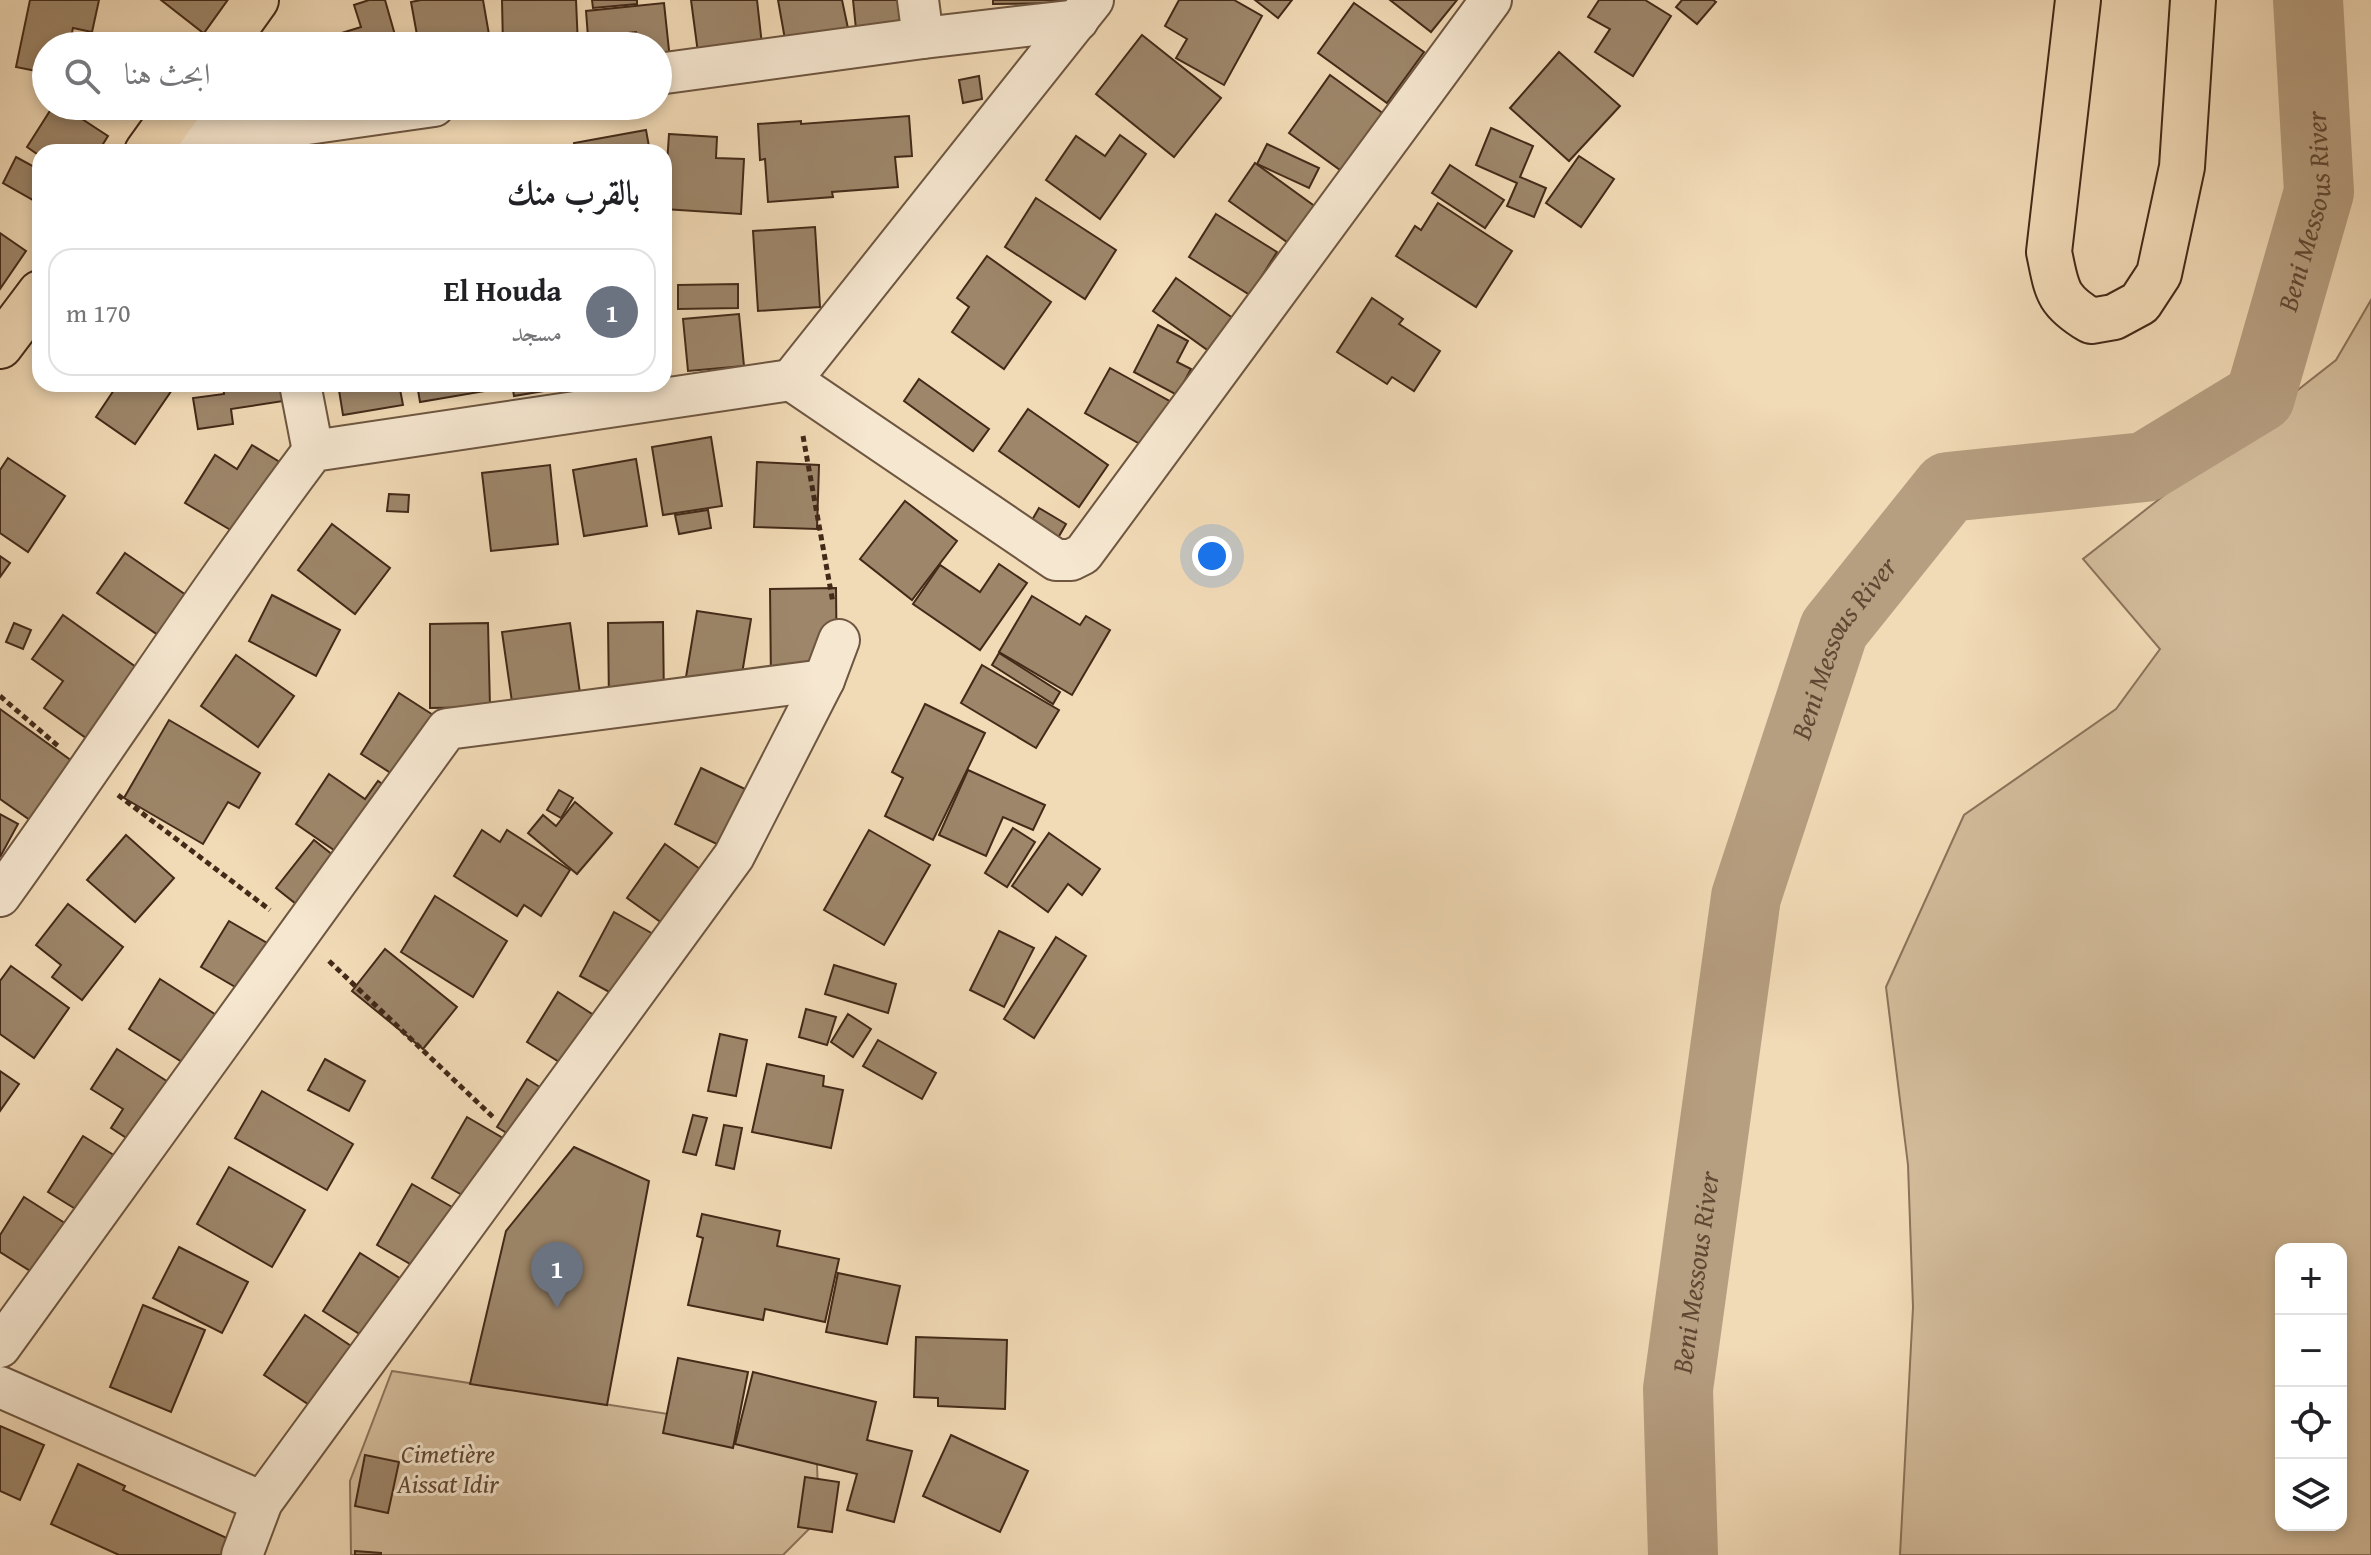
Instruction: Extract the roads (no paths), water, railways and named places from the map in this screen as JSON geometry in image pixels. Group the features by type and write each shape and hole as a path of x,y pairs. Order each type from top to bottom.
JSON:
{"main road":[{"path":"233,32 256,0"},
{"path":"2078,0 2049,252 2057,291 2070,309 2091,321 2114,317 2140,303 2159,274 2182,167 2193,0"},
{"path":"153,144 170,120"},
{"path":"0,346 32,304"}],"street":[{"path":"0,896 252,532 313,451 791,380 1056,560 1071,560 1083,554 1491,0"},
{"path":"791,380 1085,10"},
{"path":"672,71 921,19 1085,10"},
{"path":"221,144 250,142 362,120"},
{"path":"302,392 313,451"},
{"path":"242,1555 262,1502 734,856 824,680 839,640"},
{"path":"0,1347 447,729 824,680"},
{"path":"0,1387 262,1502"}],"waterway":[{"name":"Beni Messous River","path":"1683,1555 1678,1389 1746,897 1834,629 1948,487 2145,467 2260,397 2319,192 2308,0"}],"place":[{"name":"El Houda","path":"557,1308"}],"park label":[{"name":"Cimetière Aissat Idir","path":"448,1468"}]}
